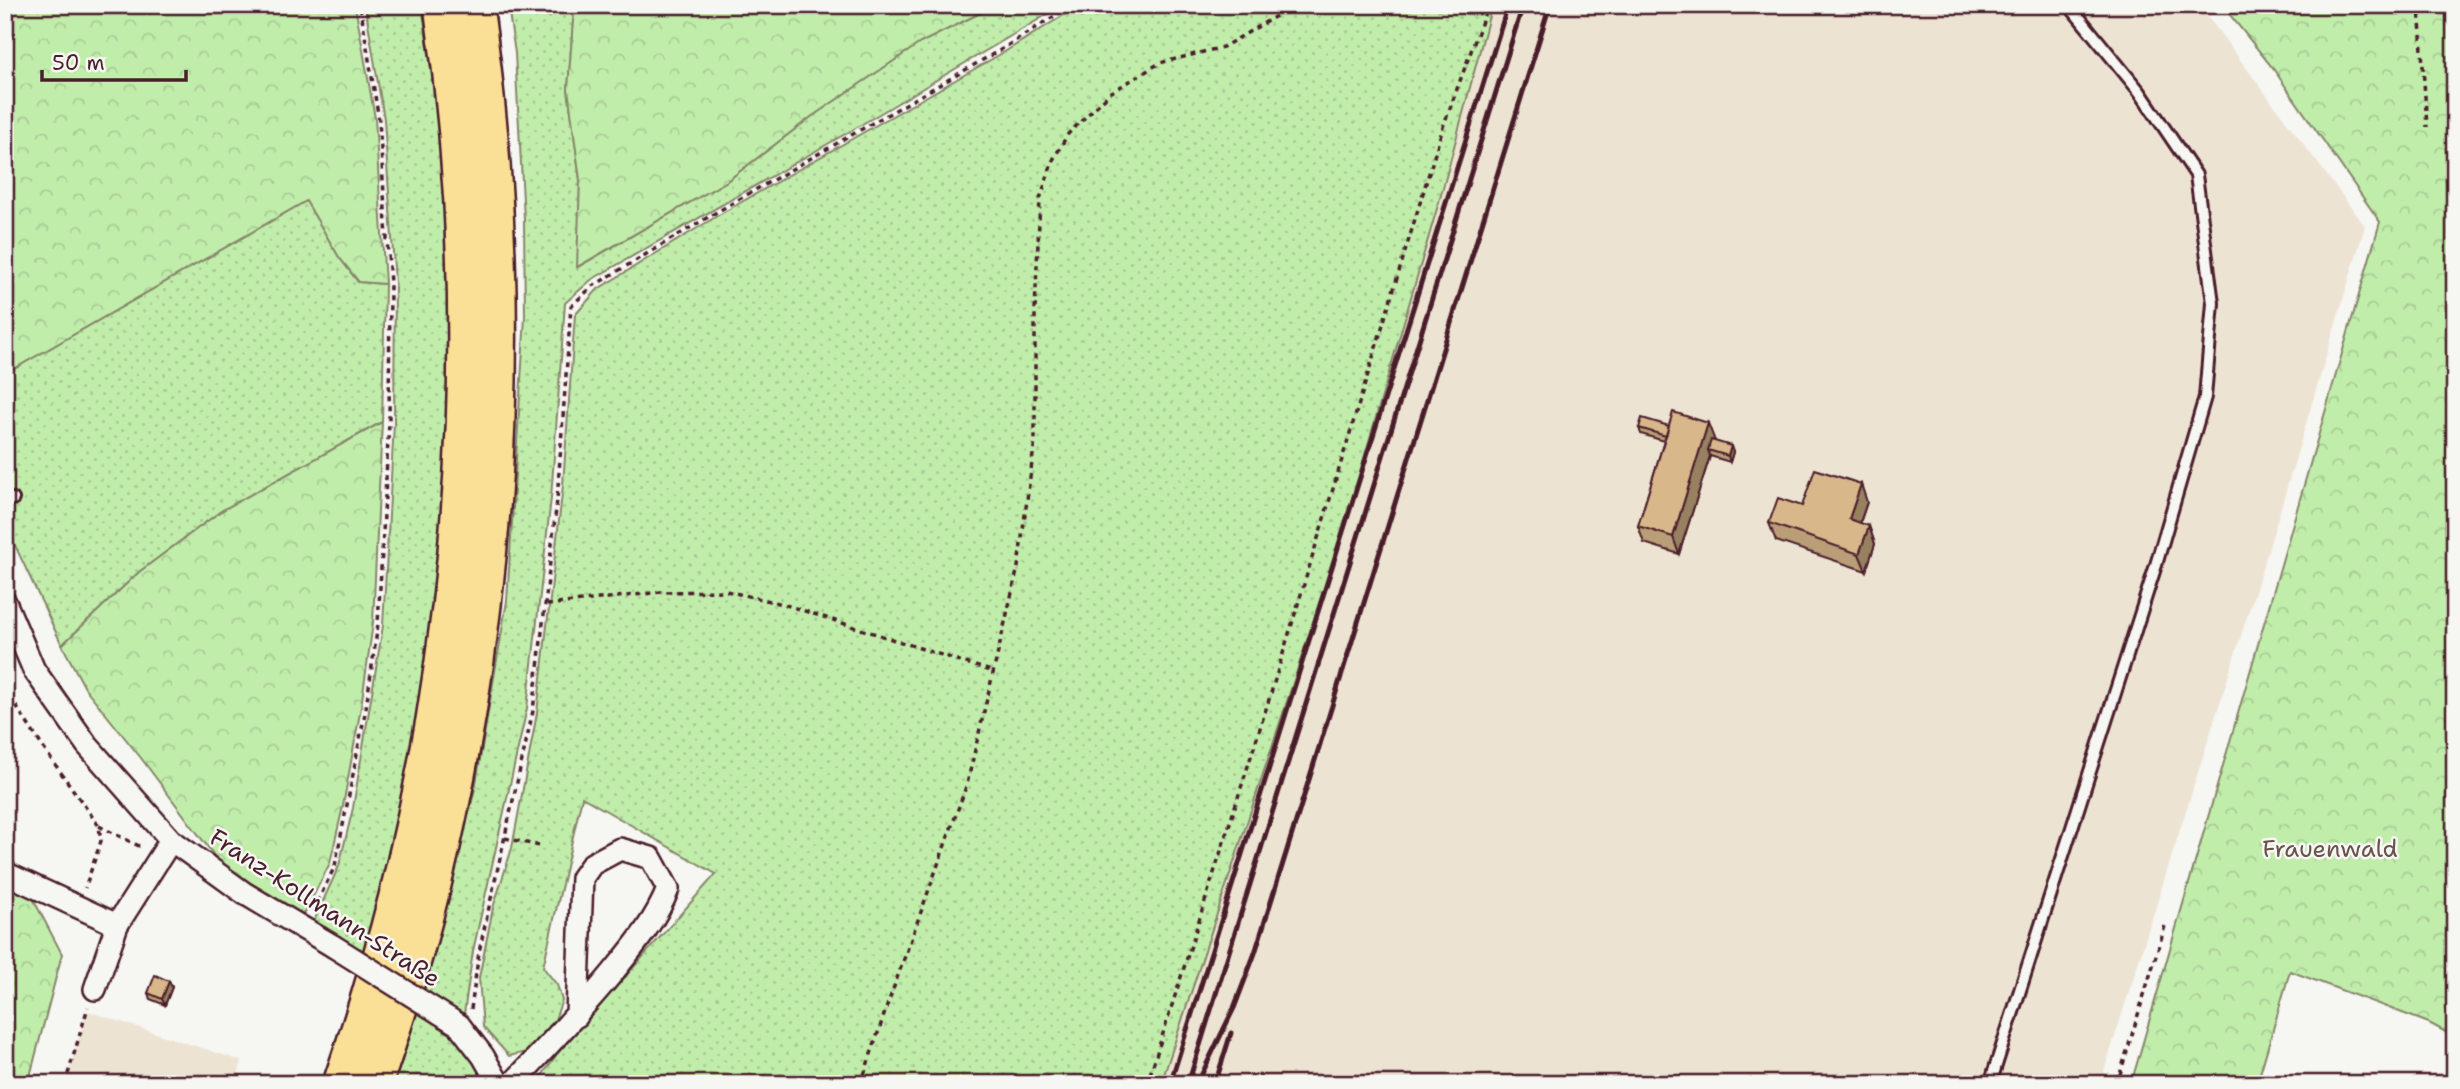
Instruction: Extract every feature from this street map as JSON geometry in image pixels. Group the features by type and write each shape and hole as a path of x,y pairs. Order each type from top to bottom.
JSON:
{"highway":[{"path":"342,1084 362,1027 401,889 425,780 454,596 464,478 468,316 463,182 443,5"},
{"path":"373,1084 390,1035 429,896 454,784 471,687 493,493 498,314 495,215 489,129 474,5"}],"street":[{"name":"Franz-Kollmann-Straße","path":"5,602 34,670 79,734 172,840 244,893 463,1029 484,1056 499,1084"},
{"path":"95,989 117,925 172,840"},
{"path":"512,1084 577,1016 660,910 668,889 651,858 620,849 592,864 582,878 577,1016"},
{"path":"5,873 117,925"}],"lane":[{"path":"1990,1084 2156,565 2202,410 2213,303 2196,175 2140,92 2069,5"}],"path":[{"path":"304,928 335,866 366,708 378,624 389,423 390,283 379,120 360,5"},
{"path":"463,1029 533,711 558,500 571,306 593,286 1002,49 1072,5"},
{"path":"861,1084 967,784 1018,567 1034,439 1034,310 1040,199 1053,160 1068,134 1110,93 1160,63 1223,47 1295,5"},
{"path":"1147,1084 1267,706 1443,127 1488,5"},
{"path":"2419,5 2427,127"},
{"path":"547,605 661,592 726,591 783,604 994,673"},
{"path":"5,689 99,825 139,846 172,840"},
{"path":"78,906 101,841 99,825"},
{"path":"505,838 544,847"},
{"path":"2117,1084 2165,926"},
{"path":"65,1084 95,989"},
{"path":"2451,1084 2452,1013 2455,999"}],"shaded area":[{"path":"1492,5 2199,5 2365,226 2273,534 2100,1084 1161,1084 1341,537 1443,188"},
{"path":"87,1011 242,1061 235,1084 65,1084"}],"green space":[{"path":"5,5 355,5 375,118 385,284 359,282 339,257 306,201 5,374"},
{"path":"365,5 422,5 440,130 447,218 452,404 438,591 426,679 385,883 363,955 313,923 339,866 353,808 383,626 394,423 395,283 384,119"},
{"path":"578,5 996,5 920,43 811,117 727,181 577,267 580,180 568,89 574,8"},
{"path":"996,5 1063,5 591,280 565,303 551,498 527,708 473,951 464,1014 419,989 447,901 475,789 507,601 525,317 524,219 515,53 509,13 574,8 568,89 580,180 578,267 727,181 811,117 920,43"},
{"path":"1080,5 1492,5 1443,188 1341,537 1161,1084 536,1084 557,1054 716,874 582,797 543,967 557,985 562,1000 553,1025 531,1051 509,1056 483,1027 479,978 493,908 512,848 537,713 563,485 575,315 598,289 717,216 1006,51"},
{"name":"Frauenwald","path":"2222,5 2455,5 2455,1037 2429,1023 2290,971 2257,1084 2131,1084 2380,222 2272,67"},
{"path":"306,201 339,257 358,282 385,284 382,422 221,511 139,572 62,645 11,537 5,513 5,374"},
{"path":"382,422 373,623 361,707 330,863 301,920 249,888 219,862 85,688 62,645 139,572 221,511"},
{"path":"5,845 62,954 28,1084 5,1084"},
{"path":"411,1006 457,1036 489,1084 388,1084"}],"building":[{"path":"1673,412 1708,423 1673,537 1638,526"},
{"path":"1642,418 1669,426 1666,436 1639,428"},
{"path":"1711,440 1731,446 1728,456 1708,450"},
{"path":"1815,469 1861,484 1849,519 1869,526 1859,554 1769,523 1778,498 1802,506"},
{"path":"155,975 169,981 162,999 148,993"}],"railway":[{"path":"1170,1084 1508,5"},
{"path":"1188,1084 1523,5"},
{"path":"1197,1084 1234,1008 1255,953 1550,5"},
{"path":"1215,1084 1231,1033"}]}
